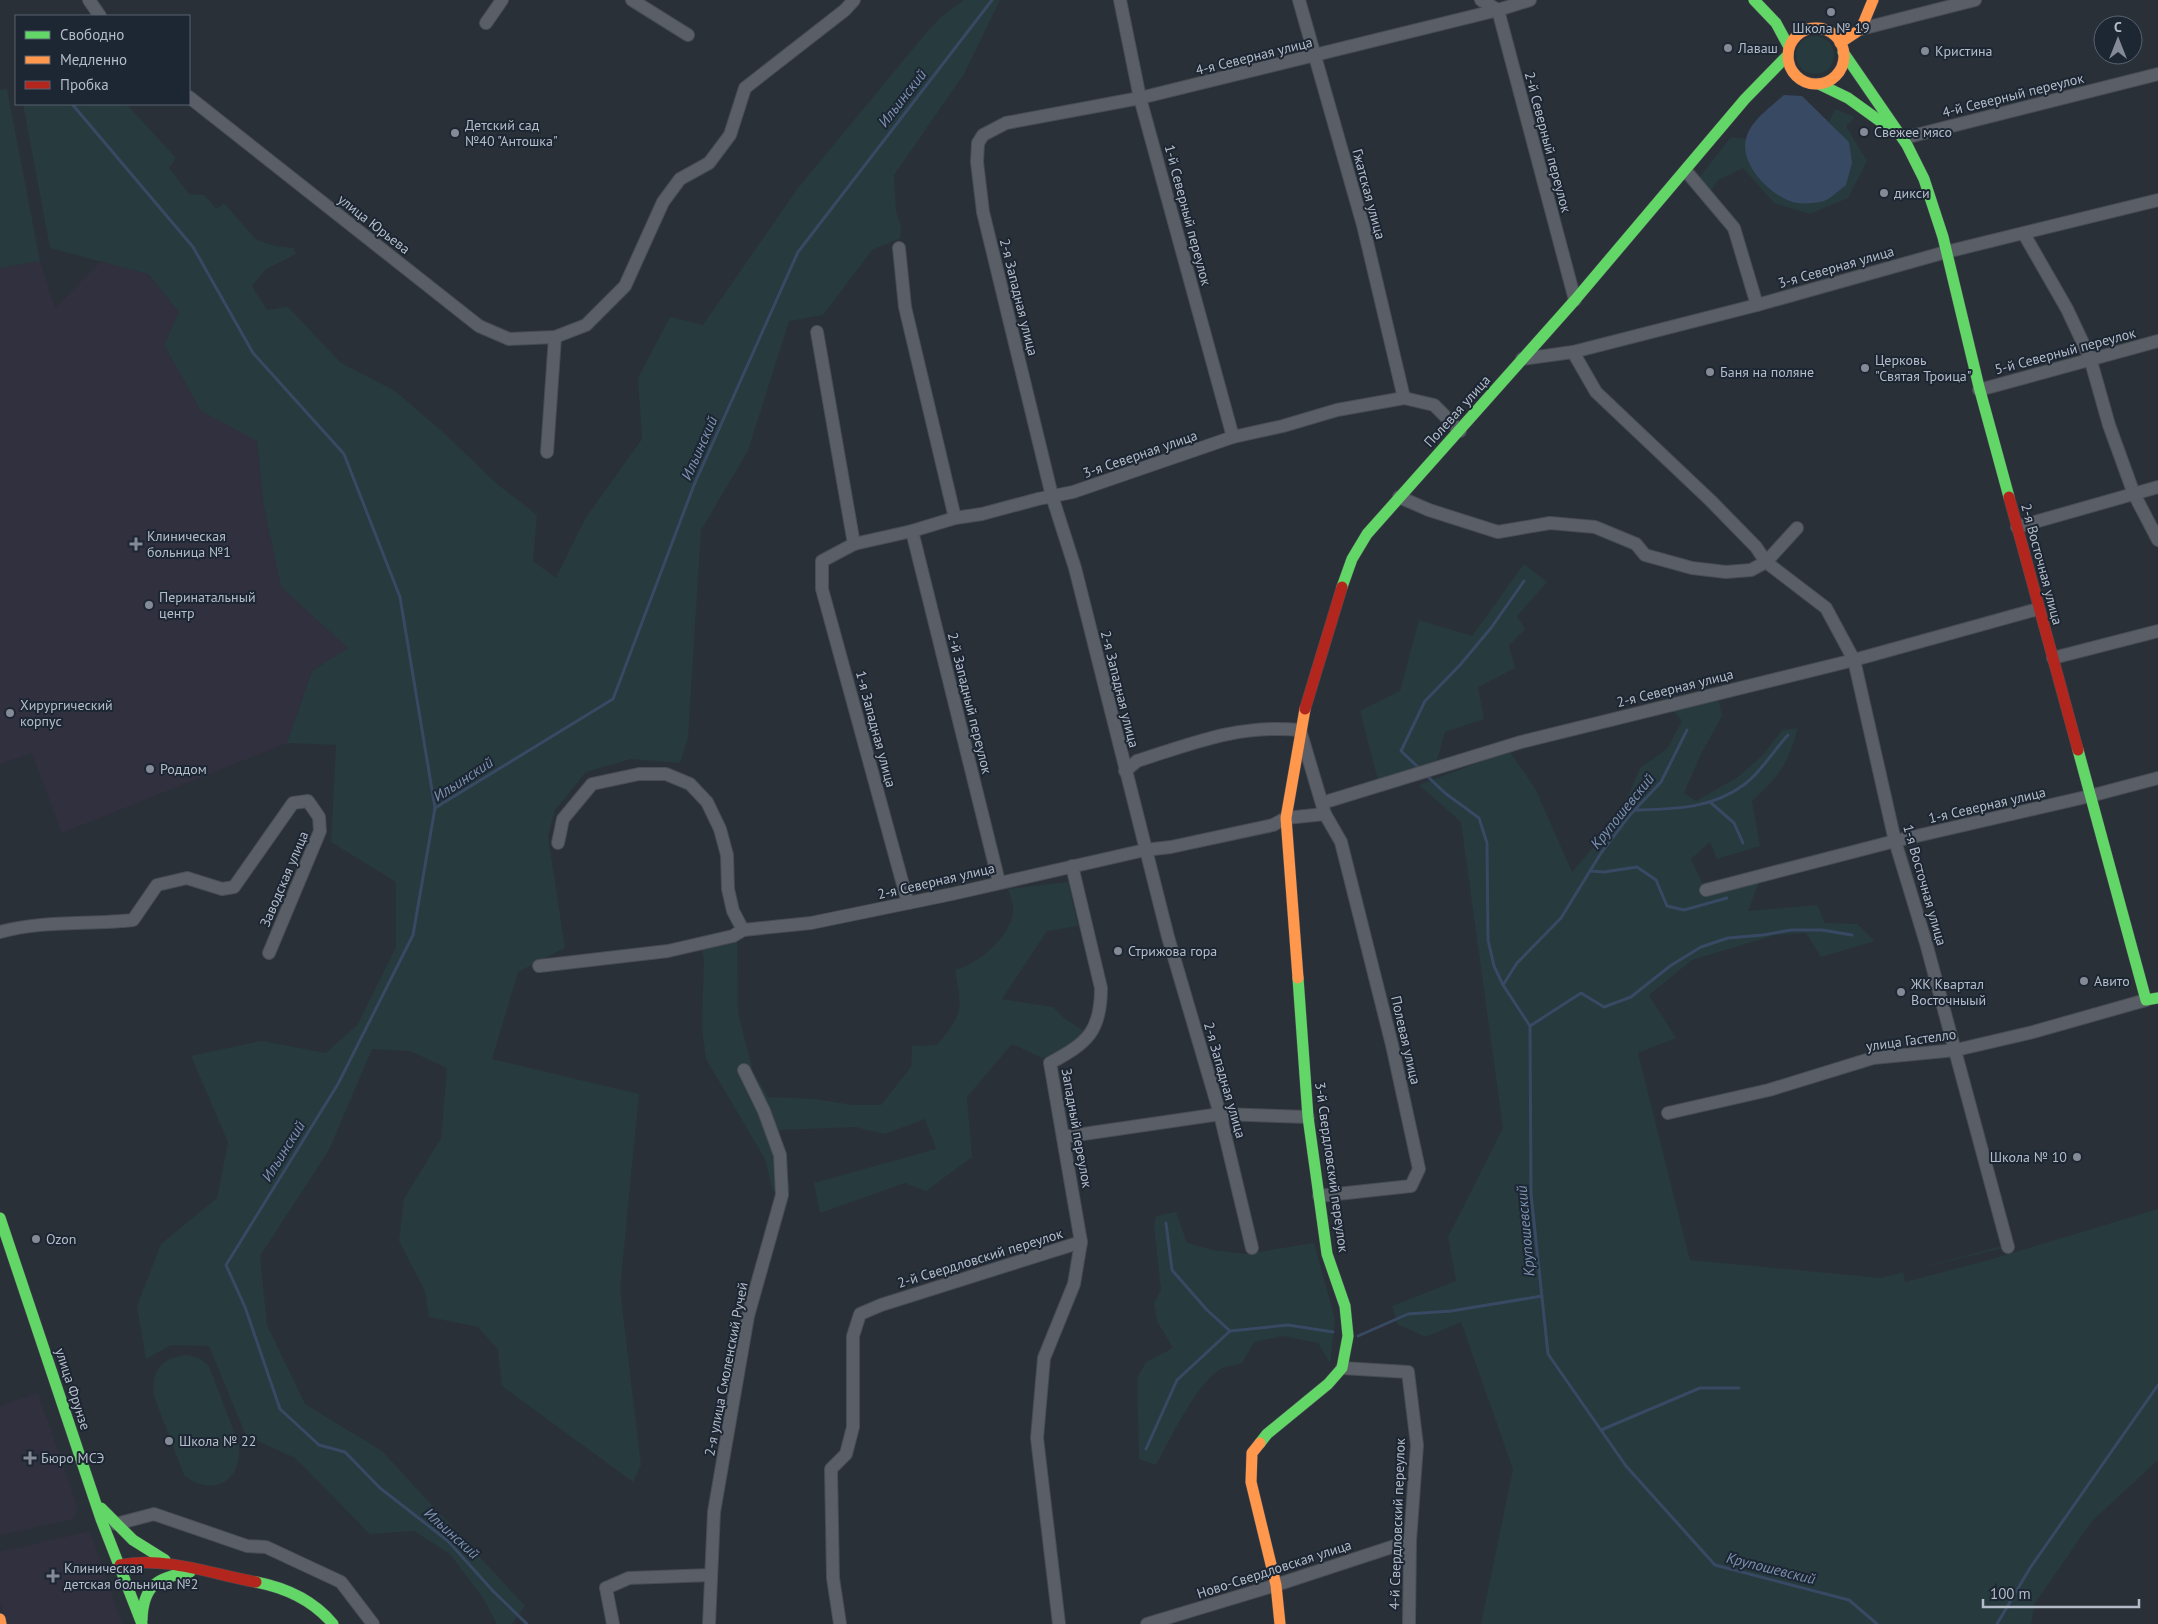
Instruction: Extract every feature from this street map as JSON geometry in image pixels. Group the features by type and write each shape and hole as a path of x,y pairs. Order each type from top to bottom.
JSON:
{"main road":[{"path":"1755,0 1804,30"},
{"path":"1755,0 1776,23 1788,51 1789,66 1795,75 1806,82 1819,84 1835,76 1843,61 1842,47 1831,33 1818,28 1804,30 1795,37 1788,51"},
{"path":"1842,47 1861,29 1873,0"},
{"name":"2-я Восточная улица","path":"1842,47 1855,73 1904,138 1924,179 1946,252 1979,390 2038,609 2090,796 2152,999"},
{"name":"Полевая улица","path":"1286,818 1300,730 1330,622 1352,559 1367,534 1575,300 1788,51"},
{"path":"1763,81 1795,75"},
{"name":"2-я Восточная улица","path":"1819,84 1848,98 1904,138"},
{"name":"3-й Свердловский переулок","path":"1286,818 1308,1116 1327,1254 1345,1306 1348,1336 1342,1368"},
{"name":"улица Фрунзе","path":"0,1218 96,1503 142,1624"},
{"path":"1280,1624 1276,1585 1251,1482 1252,1453 1267,1434 1328,1384 1342,1368"},
{"path":"96,1503 116,1524 150,1552 173,1564"},
{"path":"120,1565 134,1561 173,1564 290,1591 310,1603 333,1624"},
{"path":"142,1624 142,1600 156,1581 176,1574 201,1570"},
{"path":"0,1619 1,1624"}],"street":[{"path":"89,0 99,15"},
{"path":"486,23 502,0"},
{"path":"632,0 688,36"},
{"name":"улица Юрьева","path":"190,98 479,326 509,339 555,337 586,325 625,286 663,202 680,179 709,163 730,135 745,88 854,0"},
{"name":"1-й Северный переулок","path":"1120,0 1140,98 1233,437"},
{"name":"Гжатская улица","path":"1299,0 1362,225 1404,398"},
{"path":"1481,0 1498,10"},
{"name":"4-я Северная улица","path":"984,135 1006,123 1140,98 1315,56 1498,10 1530,0"},
{"path":"1861,29 1975,0"},
{"name":"2-й Северный переулок","path":"1498,10 1575,300"},
{"name":"4-й Северный переулок","path":"1904,138 2158,74"},
{"name":"2-я Западная улица","path":"984,135 978,143 977,162 984,212 1052,496 1075,568 1145,850 1220,1114 1252,1248"},
{"path":"1686,172 1734,228 1757,305"},
{"name":"3-я Северная улица","path":"1522,359 1573,352 1757,305 1946,252 2158,200"},
{"path":"2024,234 2067,310 2090,358 2109,425 2134,494 2158,540"},
{"path":"898,248 905,307 955,518"},
{"path":"818,332 854,544"},
{"path":"547,452 555,337"},
{"name":"5-й Северный переулок","path":"1979,390 2090,358 2158,341"},
{"path":"1573,352 1596,392 1717,507 1756,547 1766,562"},
{"name":"3-я Северная улица","path":"822,561 854,544 912,531 955,518 982,514 1073,492 1233,437 1283,426 1337,410 1404,398 1434,405 1460,431"},
{"path":"2017,527 2158,487"},
{"path":"1399,497 1429,510 1498,532 1550,524 1595,527 1636,544 1645,555 1692,568 1726,572 1751,570 1766,562 1797,528"},
{"name":"2-й Западный переулок","path":"912,531 999,882"},
{"name":"1-я Западная улица","path":"822,561 822,588 908,903"},
{"name":"1-я Восточная улица","path":"1766,562 1826,608 1854,660 1895,841 1956,1050 2008,1247"},
{"name":"2-я Северная улица","path":"539,966 668,951 733,936 743,930 811,923 1145,850 1171,847 1273,825 1286,818 1324,808 1521,742 1854,660 2038,609"},
{"path":"2053,658 2158,631"},
{"path":"1125,771 1137,761 1225,733 1282,728 1300,730 1324,808"},
{"path":"558,843 563,819 592,784 639,774 666,774 690,784 707,802 720,829 727,854 728,889 733,911 743,930"},
{"name":"1-я Северная улица","path":"1706,890 1895,841 2090,796 2158,778"},
{"name":"Заводская улица","path":"0,932 23,927 133,920 157,885 186,878 222,889 234,887 293,803 308,801 319,817 320,831 269,954"},
{"name":"Полевая улица","path":"1318,1196 1411,1186 1419,1169 1392,1045 1341,842 1324,808"},
{"name":"Западный переулок","path":"1072,866 1101,988 1101,1005 1097,1025 1079,1048 1050,1063 1081,1242"},
{"name":"улица Гастелло","path":"1668,1113 1769,1090 1873,1058 1956,1050 2033,1032 2152,999"},
{"name":"2-я улица Смоленский Ручей","path":"709,1624 714,1512 748,1316 782,1195 780,1155 764,1111 744,1070"},
{"path":"1063,1137 1220,1114 1308,1116"},
{"name":"2-й Свердловский переулок","path":"840,1624 833,1578 832,1469 846,1454 853,1427 853,1336 860,1314 881,1305 1081,1242 1074,1284 1044,1358 1037,1438 1060,1624"},
{"name":"4-й Свердловский переулок","path":"1342,1368 1408,1372 1418,1445 1410,1541 1409,1624"},
{"path":"116,1524 154,1514 247,1546 266,1547 341,1582 373,1624"},
{"name":"Ново-Свердловская улица","path":"1147,1624 1276,1585 1410,1541"},
{"path":"613,1624 606,1588 630,1578 711,1575"}],"shaded area":[{"name":"Клиническая больница №1","path":"40,261 55,308 101,261 148,274 179,312 164,345 201,411 257,440 263,501 348,649 312,671 287,743 62,833 32,753 0,764 0,268"},
{"name":"Бюро МСЭ","path":"38,1393 78,1509 73,1519 0,1535 0,1406"},
{"name":"Клиническая детская больница №2","path":"90,1531 122,1624 7,1624 0,1601 0,1552"}],"green space":[{"path":"964,0 1000,0 964,74 894,175 896,212 901,226 900,238 872,250 823,315 789,321 748,451 701,530 688,738 680,763 631,759 586,772 555,810 548,836 565,948 518,972 492,1059 639,1094 620,1289 641,1465 633,1482 502,1386 498,1350 478,1327 429,1317 425,1291 399,1241 404,1199 441,1138 447,1068 410,1051 372,1049 329,1150 260,1256 267,1325 305,1404 382,1451 525,1606 512,1624 497,1624 483,1598 450,1554 414,1531 370,1534 295,1458 246,1436 209,1346 171,1345 146,1359 137,1306 161,1244 217,1198 228,1142 191,1056 261,1041 326,1053 358,1024 396,947 396,882 331,842 336,745 287,743 312,671 348,648 281,587 263,501 257,441 201,411 164,345 179,312 148,274 50,248 23,105 125,105 129,107 176,158 169,168 189,194 204,195 217,209 224,203 257,240 275,246 294,248 296,254 266,269 252,286 267,310 288,307 341,363 395,391 445,434 497,484 537,515 533,561 556,578 585,519 642,439 638,378 670,317 703,325 798,188 940,18"},
{"path":"1815,36 1829,41 1834,55 1829,69 1815,74 1801,69 1796,55 1801,41"},
{"path":"7,89 40,261 0,268 0,90"},
{"path":"1835,109 1855,117 1846,126 1867,161 1848,198 1810,214 1774,203 1743,168 1718,180 1711,191 1699,178 1731,137 1746,139 1746,147 1752,167 1770,190 1849,142 1829,122"},
{"path":"1524,564 1547,582 1517,616 1525,629 1509,645 1515,668 1478,687 1484,719 1445,732 1437,760 1378,780 1360,711 1400,691 1419,620 1472,636"},
{"path":"1718,698 1722,716 1702,752 1684,793 1696,801 1738,777 1763,755 1782,730 1798,728 1782,769 1770,784 1752,801 1760,846 1717,859 1710,842 1691,859 1703,885 1760,879 1748,911 1817,905 1825,923 1857,924 1875,941 1821,957 1806,933 1775,935 1692,960 1649,995 1676,1038 1638,1053 1690,1260 1881,1278 1903,1272 1905,1282 1989,1260 2158,1209 2158,1460 2092,1521 2035,1603 2031,1624 1481,1624 1513,1469 1461,1322 1426,1337 1397,1324 1392,1306 1456,1281 1448,1237 1503,1128 1461,822 1419,785 1509,751 1535,788 1572,872 1619,817 1640,768 1667,749 1682,721 1673,710"},
{"path":"1068,882 1078,926 1047,931 1002,999 1053,1007 1064,1018 1085,1032 1066,1049 1042,1058 1012,1044 967,1097 972,1157 926,1191 905,1183 820,1213 814,1183 936,1149 925,1119 885,1134 855,1127 779,1130 790,1190 773,1191 765,1159 706,1059 702,1028 704,960 701,946 737,937 738,1013 753,1071 768,1097 813,1099 853,1105 881,1105 911,1067 912,1046 937,1045 952,1025 960,1003 955,970 982,956 1000,940 1006,931 1011,921 1013,909 1008,889"},
{"path":"1176,1212 1187,1243 1213,1250 1246,1254 1314,1243 1335,1319 1330,1363 1318,1343 1283,1336 1254,1342 1242,1363 1223,1368 1214,1374 1204,1384 1185,1412 1156,1465 1139,1459 1137,1378 1146,1362 1173,1348 1157,1321 1154,1303 1161,1290 1154,1225 1156,1216"},
{"path":"2002,1246 2003,1248 1910,1270"},
{"path":"187,1355 199,1358 209,1366 239,1445 239,1458 236,1469 230,1477 214,1485 195,1482 184,1475 154,1396 153,1387 156,1372 164,1362"}],"water":[{"path":"1784,95 1802,96 1849,142 1852,163 1846,185 1830,198 1823,201 1797,203 1778,195 1760,179 1748,159 1745,149 1748,132 1762,115"}],"waterway":[{"name":"Ильинский","path":"527,1624 493,1591 448,1541 380,1488 345,1452 319,1445 280,1409 245,1307 226,1265 338,1084 413,935 435,808 613,699 694,485 798,252 992,0"},
{"path":"73,105 193,247 253,353 344,454 400,597 435,808"},
{"path":"1420,769 1401,751 1425,701 1460,665 1491,628 1524,581"},
{"name":"Крупошевский","path":"1687,730 1661,782 1629,816 1601,853 1561,918 1517,963 1503,985 1530,1026 1531,1194 1548,1354 1626,1466 1715,1565 1849,1600 1877,1624"},
{"path":"1635,810 1692,806 1706,803 1732,792 1745,784 1756,773 1788,735"},
{"path":"1426,775 1445,793 1479,818 1487,843 1488,940 1494,966 1503,985"},
{"path":"1710,802 1734,823 1743,843"},
{"path":"1590,871 1604,872 1637,867 1656,880 1667,906 1684,910 1727,898"},
{"path":"1530,1026 1581,993 1604,1007 1631,997 1670,966 1701,947 1728,938 1791,930 1822,930 1852,935"},
{"path":"1166,1223 1172,1270 1207,1310 1230,1331"},
{"path":"1358,1336 1408,1314 1451,1311 1542,1296"},
{"path":"1146,1449 1177,1380 1230,1331 1288,1325 1333,1332"},
{"path":"1997,1624 2030,1568 2158,1385"},
{"path":"1601,1430 1700,1388 1739,1388"}],"traffic: fast":[{"path":"1754,0 1776,23 1789,47"},
{"path":"1843,52 1907,145 1924,179 1943,237 1979,387 2009,497"},
{"path":"1342,587 1352,559 1367,534 1575,300 1745,99 1788,55"},
{"path":"1819,84 1848,98 1891,129"},
{"path":"2078,750 2146,1000 2158,998"},
{"path":"1260,1443 1267,1434 1328,1384 1342,1368 1348,1336 1345,1306 1327,1254 1308,1117 1298,978"},
{"path":"0,1218 101,1519 142,1624"},
{"path":"101,1508 133,1540 165,1560"},
{"path":"142,1620 145,1598 154,1585 169,1577 190,1572"},
{"path":"256,1582 299,1596 317,1608 333,1624"}],"traffic: slow":[{"path":"1840,43 1861,29 1873,0"},
{"path":"1816,28 1827,30 1836,36 1842,45 1844,56 1842,67 1836,76 1827,82 1816,84 1805,82 1796,76 1790,67 1788,56 1790,45 1796,36 1805,30 1816,28"},
{"path":"1298,978 1286,818 1305,709"},
{"path":"1260,1443 1252,1453 1251,1482 1276,1585 1280,1624"},
{"path":"0,1619 1,1624"}],"traffic: jam":[{"path":"2009,497 2078,750"},
{"path":"1305,709 1342,587"},
{"path":"120,1565 137,1563 171,1564 256,1582"}],"place":[{"name":"Школа № 19","path":"1831,12"},
{"name":"Лаваш","path":"1728,48"},
{"name":"Кристина","path":"1925,51"},
{"name":"Свежее мясо","path":"1864,132"},
{"name":"Детский сад №40 \"Антошка\"","path":"455,133"},
{"name":"дикси","path":"1884,193"},
{"name":"Церковь \"Святая Троица\"","path":"1865,368"},
{"name":"Баня на поляне","path":"1710,372"},
{"name":"Клиническая больница №1","path":"136,544"},
{"name":"Перинатальный центр","path":"149,605"},
{"name":"Хирургический корпус","path":"10,713"},
{"name":"Роддом","path":"150,769"},
{"name":"Стрижова гора","path":"1118,951"},
{"name":"Авито","path":"2084,981"},
{"name":"ЖК Квартал Восточныый","path":"1901,992"},
{"name":"Школа № 10","path":"2077,1157"},
{"name":"Ozon","path":"36,1239"},
{"name":"Школа № 22","path":"169,1441"},
{"name":"Бюро МСЭ","path":"30,1458"},
{"name":"Клиническая детская больница №2","path":"53,1576"}]}
